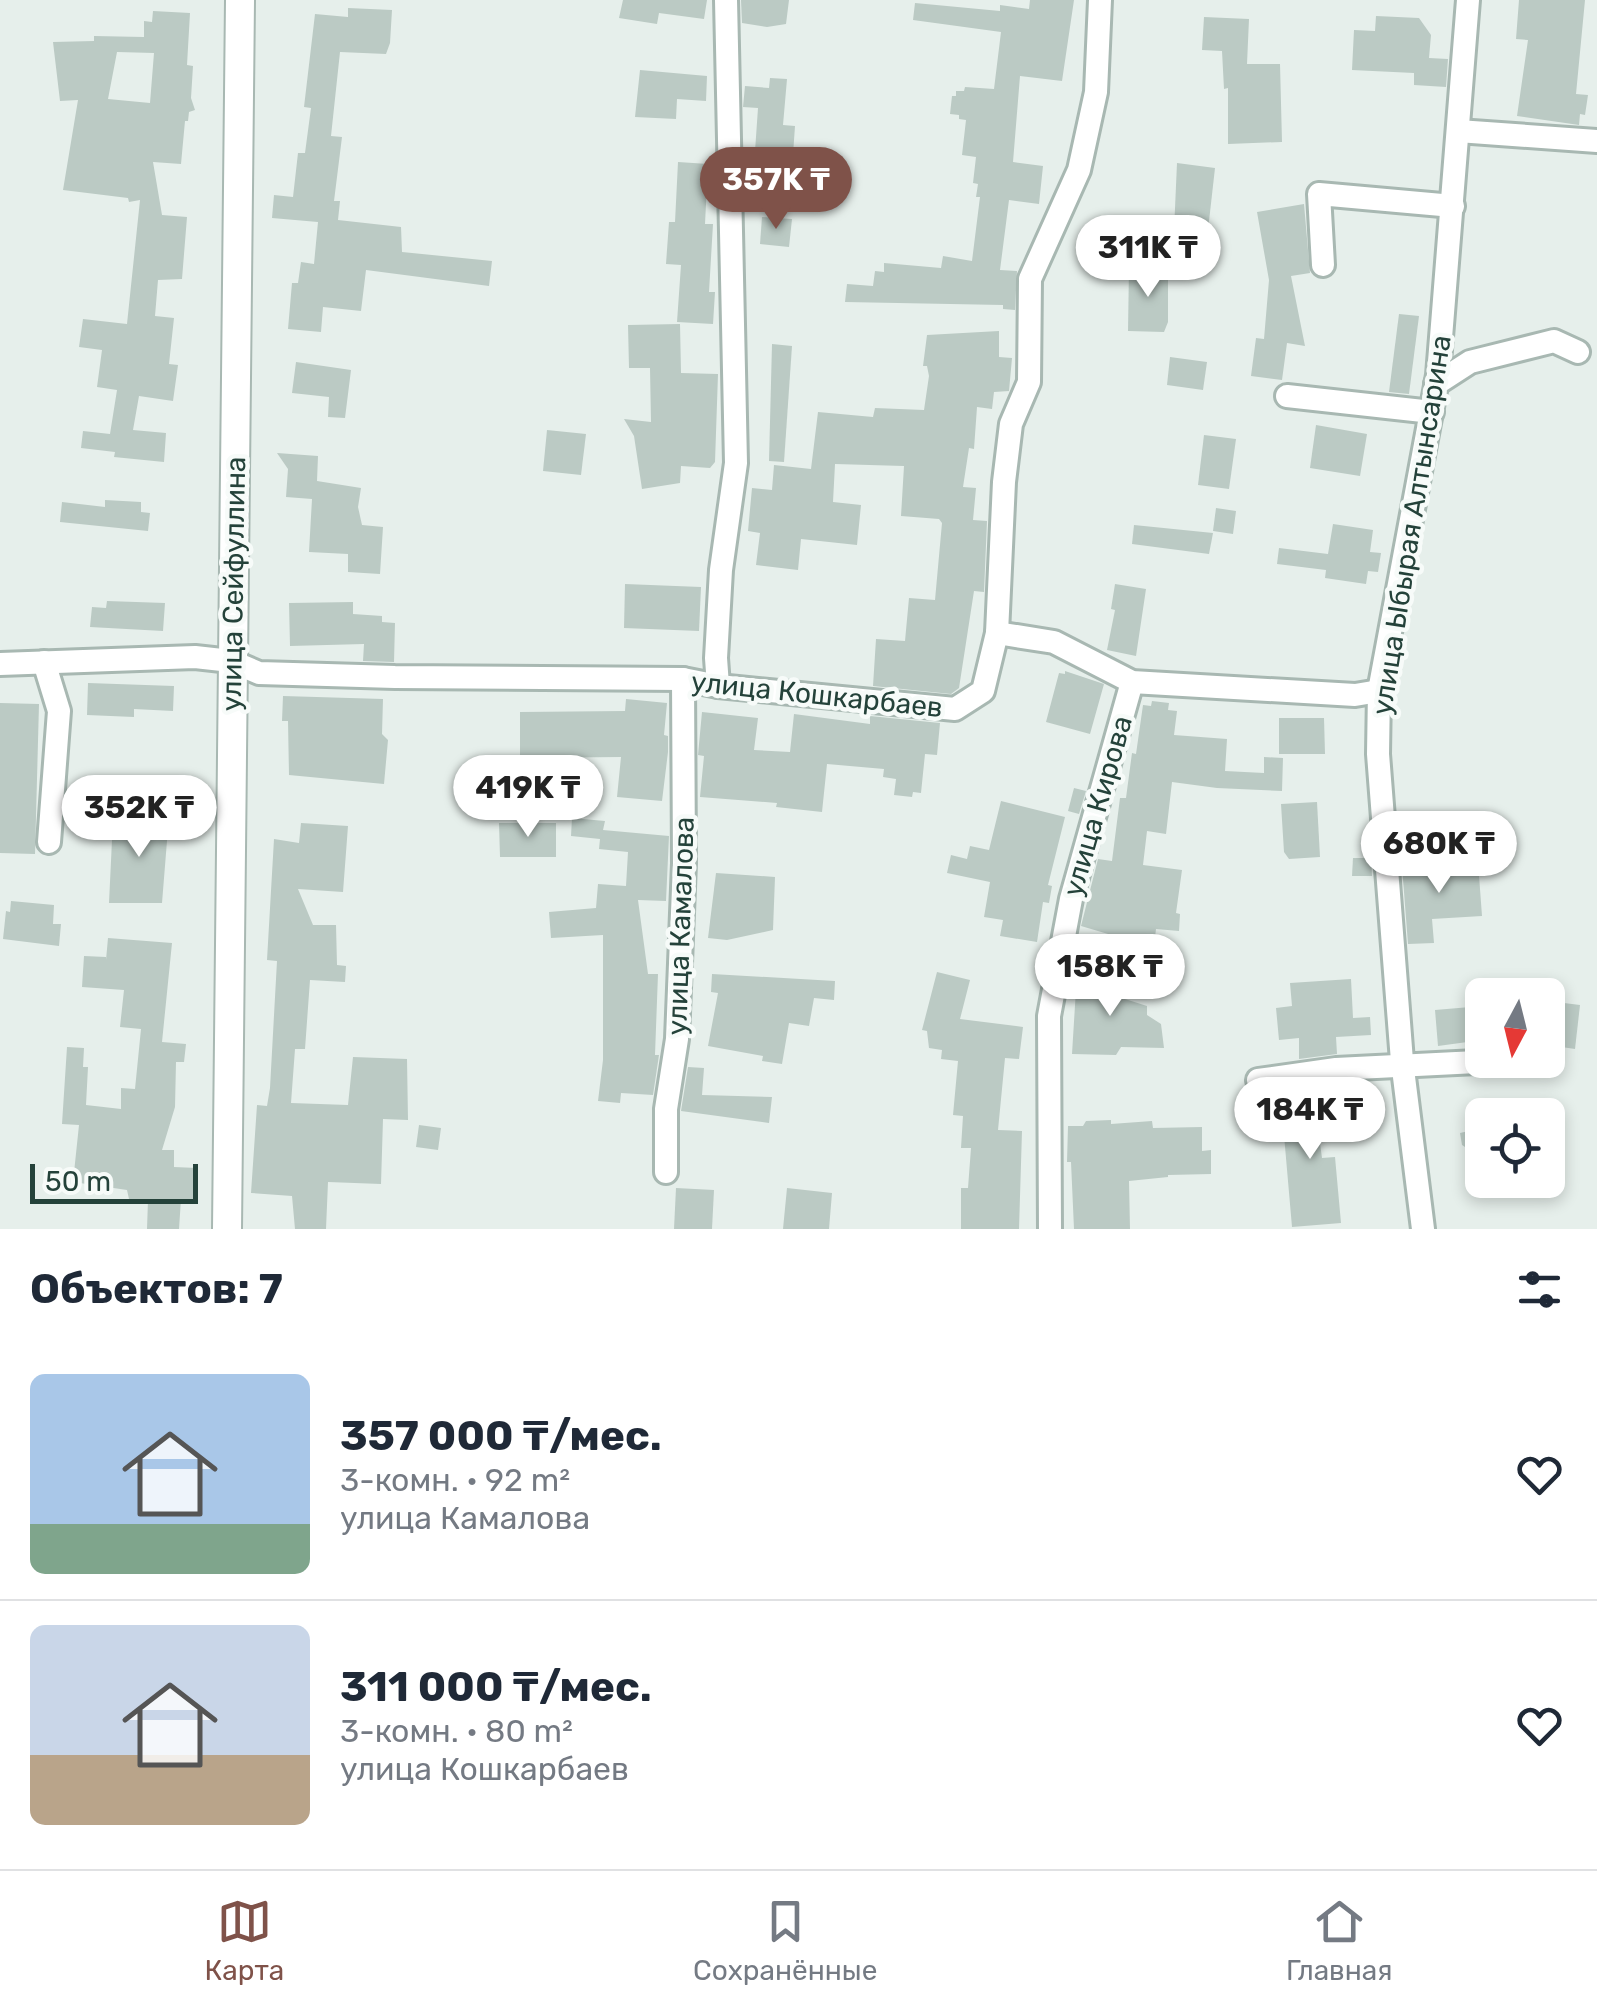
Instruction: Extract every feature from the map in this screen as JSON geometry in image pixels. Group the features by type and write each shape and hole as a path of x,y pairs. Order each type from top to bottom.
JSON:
{"street":[{"name":"улица Сейфуллина","path":"227,1229 240,0"},
{"path":"718,686 722,570 736,462 726,0"},
{"name":"улица Кошкарбаев","path":"0,664 195,657 231,661 259,672 683,679 718,686 955,709 983,692 996,632 1011,424 1029,382 1030,279 1079,170 1096,92 1100,0"},
{"name":"улица Ыбырая Алтынсарина","path":"1423,1229 1403,1067 1378,754 1379,691 1436,384 1468,0"},
{"path":"1458,131 1597,142"},
{"path":"1323,265 1318,194 1453,206"},
{"path":"1436,384 1470,362 1554,341 1578,352"},
{"path":"1287,396 1432,412"},
{"path":"996,632 1054,642 1132,682 1355,694 1379,691"},
{"path":"44,662 59,711 49,842"},
{"name":"улица Камалова","path":"666,1172 666,1109 677,1039 684,863 683,679"},
{"name":"улица Кирова","path":"1050,1229 1048,1016 1070,898 1132,682"},
{"path":"1258,1080 1336,1069 1465,1063"}],"building":[{"path":"623,0 707,0 704,19 659,13 657,24 619,18"},
{"path":"741,0 789,0 786,24 767,27 742,23"},
{"path":"1030,0 1074,0 1062,81 1020,76 1013,162 1043,166 1039,204 1009,200 1000,270 1017,271 1015,310 1003,309 1003,305 845,302 847,284 873,286 875,271 884,272 884,263 941,268 943,256 972,261 980,197 976,197 978,184 973,183 976,157 962,155 966,120 950,114 952,96 965,87 994,89 1001,32 913,20 915,3 1000,11 1000,5 1029,9"},
{"path":"1519,0 1585,0 1576,94 1588,95 1579,125 1517,116 1528,40 1516,39"},
{"path":"348,8 392,10 386,54 340,52 331,136 342,137 334,201 340,201 338,220 401,227 402,252 492,261 489,286 366,270 361,311 323,307 321,332 288,329 292,283 298,283 301,262 314,264 318,222 272,218 274,195 293,197 298,153 305,153 311,108 304,107 315,14 348,17"},
{"path":"153,11 190,13 187,65 193,66 191,98 195,110 189,112 185,121 181,164 153,162 162,215 187,217 182,279 158,280 155,316 174,318 169,364 178,365 173,401 139,396 133,430 166,433 164,462 114,457 115,452 81,448 83,431 110,434 117,390 97,387 102,350 79,347 83,319 127,324 140,200 129,202 128,198 63,190 78,100 60,101 53,42 94,41 94,36 144,37 144,21 152,22","holes":["117,52 154,53 150,103 108,99"]},
{"path":"1376,16 1419,18 1431,35 1429,58 1448,59 1446,87 1414,85 1414,73 1352,70 1354,30 1375,31"},
{"path":"1204,17 1249,19 1247,64 1280,64 1282,142 1228,144 1228,88 1224,89 1222,51 1202,50"},
{"path":"640,70 707,76 706,101 677,99 676,119 635,117"},
{"path":"770,78 787,79 783,125 795,126 791,183 753,180 758,108 743,107 745,86 769,88"},
{"path":"678,162 708,164 705,224 713,224 709,292 715,292 713,324 677,322 681,265 666,264 669,222 675,222"},
{"path":"1177,163 1215,168 1208,230 1174,231"},
{"path":"1304,204 1310,273 1291,276 1305,346 1287,343 1282,380 1251,376 1256,338 1264,339 1269,280 1257,212"},
{"path":"762,217 792,219 789,247 760,244"},
{"path":"1129,268 1168,268 1168,322 1164,332 1128,331"},
{"path":"1399,314 1419,316 1409,394 1389,392"},
{"path":"680,324 681,373 718,374 715,462 710,468 681,466 680,483 642,489 634,436 624,419 651,422 650,368 629,368 628,325"},
{"path":"999,331 999,357 1012,358 1009,391 994,392 992,409 977,407 974,449 969,448 963,487 976,488 973,520 987,521 984,592 974,591 959,688 951,694 873,686 876,639 905,641 909,598 935,600 942,523 939,519 901,516 904,466 835,464 833,502 861,505 857,545 801,539 798,570 756,565 760,533 748,531 752,488 772,490 774,465 811,469 818,412 873,417 875,408 924,410 929,376 927,366 923,366 927,335"},
{"path":"772,344 792,346 784,462 769,461"},
{"path":"1170,357 1207,362 1203,390 1167,385"},
{"path":"296,362 351,370 345,418 328,417 329,397 292,393"},
{"path":"1316,425 1367,434 1360,476 1310,468"},
{"path":"547,430 586,434 581,475 543,471"},
{"path":"1204,435 1236,439 1229,489 1198,485"},
{"path":"277,453 318,456 317,481 361,488 358,507 362,525 383,527 380,574 348,572 348,554 309,552 312,499 286,497 288,469"},
{"path":"105,500 141,502 141,512 150,513 148,531 60,522 62,502 105,507"},
{"path":"1216,508 1236,511 1233,534 1213,531"},
{"path":"1333,524 1373,530 1370,552 1381,553 1378,572 1368,571 1366,584 1325,578 1326,570 1277,564 1279,548 1328,554"},
{"path":"1134,525 1213,533 1209,554 1132,544"},
{"path":"625,584 701,587 699,631 624,628"},
{"path":"1115,584 1146,589 1136,656 1107,650 1115,610 1111,609"},
{"path":"107,601 165,603 163,631 90,627 92,607 106,608"},
{"path":"353,602 353,614 382,616 382,622 395,623 394,662 363,661 364,644 290,646 289,603"},
{"path":"1065,671 1104,684 1090,734 1046,722 1059,673"},
{"path":"88,683 174,686 173,711 134,709 134,717 87,715"},
{"path":"283,696 383,699 382,734 388,740 384,784 289,775 288,721 282,721"},
{"path":"626,699 667,703 664,735 668,736 668,752 662,801 617,797 621,757 520,758 520,712 625,711"},
{"path":"1152,701 1169,703 1168,710 1177,711 1174,735 1227,739 1225,771 1264,773 1264,757 1283,758 1282,791 1172,782 1166,834 1147,831 1143,865 1182,870 1176,913 1180,914 1179,931 1156,929 1154,946 1142,948 1125,946 1125,939 1081,926 1098,859 1112,861 1120,798 1126,798 1143,705 1151,706"},
{"path":"0,703 39,704 35,854 0,853"},
{"path":"702,712 758,718 754,750 790,752 794,714 870,724 870,716 940,723 937,755 925,754 921,793 913,792 912,797 894,795 896,779 883,777 884,769 827,764 822,812 776,807 777,803 700,797 704,756 698,755"},
{"path":"1279,718 1324,718 1325,754 1279,754"},
{"path":"1074,788 1086,791 1079,814 1068,811"},
{"path":"1001,801 1065,817 1048,885 1052,886 1049,903 1043,902 1037,942 1000,936 1003,920 984,917 990,882 947,873 951,855 967,859 970,846 989,850"},
{"path":"1317,802 1320,857 1289,859 1284,852 1281,804"},
{"path":"142,815 169,816 162,903 109,903 113,819 142,820"},
{"path":"572,818 605,821 603,830 669,836 666,901 638,900 648,974 658,974 655,1055 659,1055 653,1095 621,1093 620,1103 598,1101 603,1060 603,935 551,938 549,912 596,908 598,884 626,886 628,852 599,849 600,839 571,836"},
{"path":"301,823 348,826 343,892 298,889 313,925 336,925 337,965 346,966 345,982 310,980 305,1049 295,1049 291,1103 348,1105 353,1057 407,1059 408,1120 383,1119 381,1184 328,1182 326,1229 295,1229 292,1196 251,1193 257,1105 267,1106 270,1088 277,961 267,960 274,839 299,843"},
{"path":"499,823 556,823 556,857 500,857"},
{"path":"1353,858 1371,858 1372,876 1352,876"},
{"path":"1478,862 1482,916 1432,919 1434,943 1408,944 1402,866"},
{"path":"716,873 775,877 773,930 727,940 708,938"},
{"path":"11,901 54,905 53,924 61,924 59,946 3,939"},
{"path":"108,938 172,943 162,1042 186,1044 184,1062 176,1062 175,1107 162,1150 174,1150 174,1167 197,1168 196,1200 181,1199 179,1229 147,1229 148,1200 129,1199 127,1190 73,1182 79,1125 62,1124 67,1047 84,1048 83,1067 88,1067 86,1105 121,1109 121,1088 135,1089 141,1029 120,1027 124,990 82,987 84,956 106,960"},
{"path":"937,972 970,980 960,1019 1023,1027 1019,1059 1005,1058 998,1130 1022,1131 1019,1229 961,1229 961,1188 968,1188 971,1148 961,1148 963,1116 953,1115 958,1061 941,1059 942,1050 929,1048 927,1031 922,1030"},
{"path":"1077,973 1127,980 1125,999 1147,1006 1147,1015 1161,1024 1164,1048 1121,1047 1116,1055 1072,1054"},
{"path":"712,974 835,981 834,1000 814,998 809,1026 789,1023 782,1064 762,1061 763,1056 708,1046 718,993 711,992"},
{"path":"1351,979 1353,1018 1370,1017 1371,1035 1336,1037 1337,1054 1299,1059 1299,1038 1279,1040 1276,1008 1292,1006 1290,983"},
{"path":"1565,1003 1580,1005 1575,1049 1565,1048"},
{"path":"1465,1007 1465,1042 1438,1046 1435,1010"},
{"path":"688,1067 704,1068 702,1095 772,1097 769,1123 681,1111"},
{"path":"1326,1086 1330,1112 1316,1114 1322,1158 1335,1157 1341,1223 1292,1227 1284,1135 1292,1135 1286,1091"},
{"path":"1111,1120 1111,1124 1152,1121 1153,1128 1202,1127 1202,1151 1211,1150 1211,1174 1129,1181 1130,1229 1074,1229 1071,1162 1067,1162 1068,1126"},
{"path":"419,1125 441,1128 438,1150 416,1147"},
{"path":"676,1188 714,1190 712,1229 674,1229"},
{"path":"787,1188 832,1193 829,1229 783,1229"}]}
